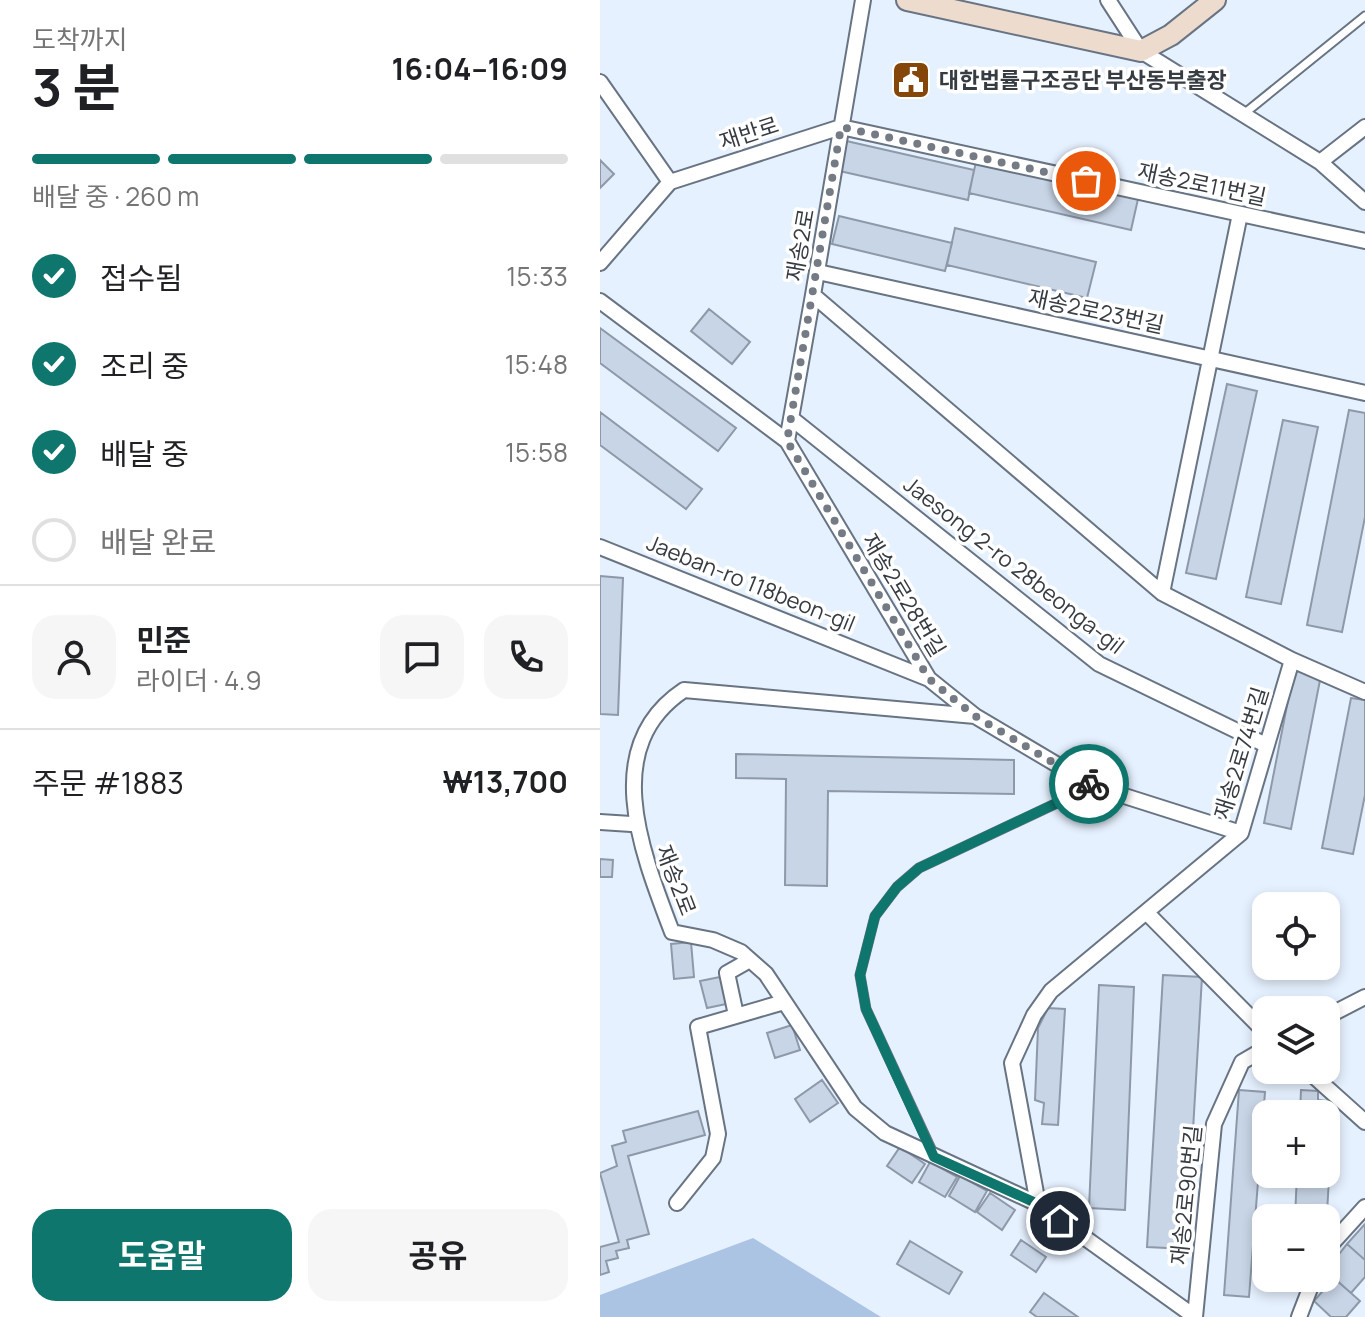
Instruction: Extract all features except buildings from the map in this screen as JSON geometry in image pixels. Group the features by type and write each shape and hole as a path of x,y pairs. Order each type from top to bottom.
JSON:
{"main road":[{"path":"907,0 1141,51 1171,35 1215,0"}],"street":[{"name":"재송2로","path":"863,0 813,295 1162,593 1292,660 1365,692"},
{"path":"1108,0 1141,51 1320,162 1365,202"},
{"path":"600,82 670,182 600,263"},
{"name":"재반로","path":"670,182 841,127"},
{"name":"재송2로11번길","path":"841,127 1365,241"},
{"path":"1320,162 1365,127"},
{"path":"1162,593 1240,214"},
{"name":"재송2로23번길","path":"818,272 1365,393"},
{"path":"600,301 787,441 813,295"},
{"name":"Jaesong 2-ro 28beonga-gil","path":"791,418 1099,664 1266,745"},
{"name":"재송2로28번길","path":"787,441 929,679 975,716 1093,786 1241,833"},
{"name":"Jaeban-ro 118beon-gil","path":"600,547 929,679"},
{"name":"재송2로74번길","path":"1038,1204 1012,1063 1034,1015 1051,991 1241,833 1292,660"},
{"name":"재송2로","path":"975,716 684,690 663,701 638,727 626,751 623,785 631,824 672,932 713,940 741,952 766,974 855,1108 885,1133 1038,1204 1195,1317"},
{"path":"600,822 631,824"},
{"path":"1147,913 1252,1019"},
{"path":"736,1015 727,973 750,960"},
{"path":"1340,1010 1365,997"},
{"path":"677,1203 713,1158 718,1134 698,1027 784,1002"},
{"name":"재송2로90번길","path":"1195,1317 1214,1124 1242,1062 1252,1056"},
{"path":"1323,1084 1365,1122"},
{"path":"1340,1235 1365,1207"},
{"path":"1299,1317 1309,1292"}],"lane":[{"path":"1245,113 1365,16"},
{"path":"934,1157 866,1009 860,975 875,916 897,887 919,868 1093,786"}],"shaded area":[{"path":"753,1238 881,1317 600,1317 600,1295"}],"way so far":[{"path":"1086,181 841,127 787,441 929,679 975,716 1089,784"}],"place":[{"name":"대한법률구조공단 부산동부출장","path":"911,80"}],"route":[{"path":"1060,1221 1038,1204 934,1157 866,1009 860,975 875,916 897,887 919,868 1093,786 1089,784"}]}
